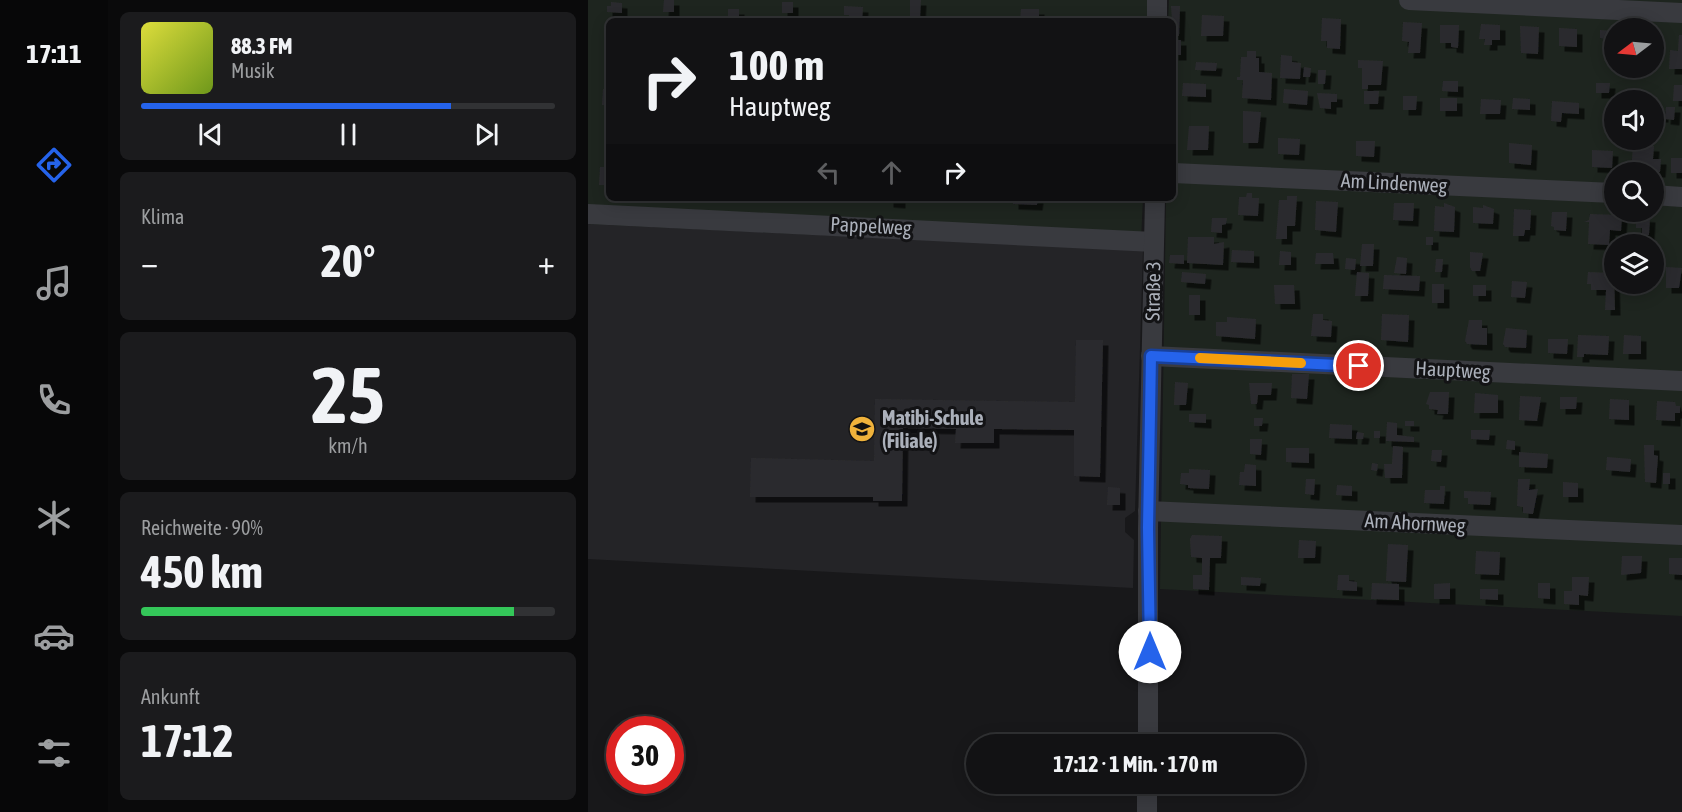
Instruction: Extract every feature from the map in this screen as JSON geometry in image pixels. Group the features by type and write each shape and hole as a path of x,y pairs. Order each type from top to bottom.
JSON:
{"street":[{"path":"1157,0 1157,18"},
{"path":"1408,0 1682,13"},
{"name":"Am Lindenweg","path":"1176,173 1604,194"},
{"path":"1664,195 1682,196"},
{"name":"Straße 3","path":"1148,734 1148,511 1155,201"},
{"name":"Pappelweg","path":"588,214 1154,242"},
{"name":"Hauptweg","path":"1151,356 1682,381"},
{"name":"Am Ahornweg","path":"1148,511 1682,536"},
{"path":"1147,794 1147,812"}],"shaded area":[{"path":"588,0 1148,0 1147,18 606,18 606,201 1143,201 1141,241 1143,250 588,224"},
{"path":"1169,0 1682,0 1682,616 1160,589 1166,201 1176,201 1176,18 1168,18"},
{"name":"Matibi-Schule (Filiale)","path":"588,224 1143,250 1135,511 1125,518 1125,532 1134,540 1133,588 588,559"}],"building":[{"path":"664,0 674,0 674,12 663,12"},
{"path":"910,0 921,0 920,17 910,17"},
{"path":"611,2 622,3 622,13 607,12 607,6 611,6"},
{"path":"782,2 793,2 793,13 782,13"},
{"path":"844,6 863,7 862,18 849,18 849,15 844,15"},
{"path":"1171,6 1180,6 1179,36 1176,36 1176,18 1172,18"},
{"path":"728,9 739,9 739,18 728,18"},
{"path":"1021,9 1039,9 1039,18 1020,18"},
{"path":"1202,15 1224,16 1223,36 1201,36"},
{"path":"1322,18 1341,19 1340,49 1327,48 1327,41 1321,41"},
{"path":"1403,22 1422,23 1420,53 1408,53 1409,42 1402,41"},
{"path":"1481,24 1500,25 1500,40 1492,40 1492,45 1484,45 1485,39 1479,39"},
{"path":"1440,25 1459,25 1458,48 1451,47 1451,43 1440,43"},
{"path":"1520,26 1539,27 1538,54 1521,53"},
{"path":"1559,28 1577,29 1577,47 1559,46"},
{"path":"1600,30 1604,30 1604,39 1600,38"},
{"path":"1679,35 1682,35 1682,69 1669,69 1670,50 1678,51"},
{"path":"1176,40 1181,40 1181,55 1176,55"},
{"path":"1247,51 1256,51 1256,58 1259,58 1259,72 1272,73 1271,100 1242,98 1243,80 1237,80 1237,77 1240,77 1241,57 1247,57"},
{"path":"1281,55 1292,56 1292,62 1301,63 1300,79 1280,78"},
{"path":"1358,60 1383,61 1381,85 1368,85 1368,89 1362,89 1362,68 1358,68"},
{"path":"1196,62 1217,63 1216,71 1195,70"},
{"path":"1304,67 1311,68 1310,77 1303,77"},
{"path":"1318,70 1326,70 1325,84 1318,84"},
{"path":"1443,81 1458,81 1458,92 1442,91"},
{"path":"1183,83 1206,84 1206,97 1182,96"},
{"path":"1596,83 1610,83 1609,90 1596,93"},
{"path":"1674,85 1682,85 1682,101 1673,101"},
{"path":"603,89 606,90 606,105 602,105"},
{"path":"1284,89 1308,91 1307,105 1283,103"},
{"path":"1364,91 1379,91 1378,104 1364,104"},
{"path":"1317,93 1337,94 1337,102 1331,102 1331,109 1320,108"},
{"path":"1403,96 1417,96 1416,110 1403,110"},
{"path":"1440,98 1457,98 1457,111 1440,111"},
{"path":"1513,98 1530,99 1530,110 1512,109"},
{"path":"1481,99 1501,100 1500,114 1480,114"},
{"path":"1552,101 1579,103 1579,114 1562,113 1561,122 1551,121"},
{"path":"1666,107 1675,107 1674,120 1665,119"},
{"path":"1243,111 1261,112 1258,143 1243,143"},
{"path":"1189,126 1209,126 1208,150 1187,150"},
{"path":"604,132 606,132 606,147 604,147"},
{"path":"1278,138 1300,139 1299,155 1278,154"},
{"path":"1356,141 1375,141 1374,157 1356,156"},
{"path":"1509,143 1532,145 1531,165 1509,163"},
{"path":"1592,150 1613,151 1612,162 1604,162 1604,168 1592,167"},
{"path":"1633,150 1654,150 1653,159 1661,159 1661,162 1632,162"},
{"path":"1671,158 1682,158 1682,173 1671,173"},
{"path":"600,167 606,167 606,185 599,185"},
{"path":"1247,193 1252,193 1252,198 1259,198 1258,216 1238,215 1239,197 1246,197"},
{"path":"1287,196 1297,196 1295,226 1287,226 1287,239 1276,239 1279,200 1287,200"},
{"path":"1013,201 1038,201 1037,205 1013,204"},
{"path":"1316,201 1338,202 1336,232 1315,230"},
{"path":"1394,203 1414,203 1413,221 1393,220"},
{"path":"1444,203 1455,207 1454,232 1434,231 1435,206 1444,207"},
{"path":"1483,205 1494,209 1493,224 1473,223 1473,207 1483,208"},
{"path":"1514,209 1531,210 1530,230 1525,230 1524,236 1513,236"},
{"path":"1552,212 1567,212 1566,231 1554,230 1551,226"},
{"path":"1590,214 1604,214 1604,222 1622,222 1621,231 1610,230 1610,234 1604,234 1604,245 1588,244 1589,222 1584,222 1589,220"},
{"path":"1212,218 1227,218 1226,224 1222,225 1222,233 1211,232"},
{"path":"1636,222 1650,222 1649,234 1642,234 1642,228 1636,228"},
{"path":"1188,237 1214,237 1214,244 1224,242 1223,265 1187,263"},
{"path":"1426,237 1433,237 1433,245 1426,245"},
{"path":"1362,244 1374,244 1373,266 1360,266"},
{"path":"1232,250 1254,251 1254,263 1231,262"},
{"path":"1280,251 1291,252 1291,265 1279,265"},
{"path":"1470,252 1483,253 1480,271 1472,271"},
{"path":"1316,253 1333,253 1334,264 1315,264"},
{"path":"1170,255 1184,255 1184,264 1169,263"},
{"path":"1397,257 1407,258 1406,274 1394,273"},
{"path":"1346,258 1356,259 1355,270 1345,269"},
{"path":"1436,259 1443,259 1442,272 1435,272"},
{"path":"1666,267 1682,268 1679,288 1666,288"},
{"path":"1182,272 1206,274 1205,284 1181,282"},
{"path":"1357,272 1369,273 1368,296 1355,296"},
{"path":"1588,272 1604,273 1604,290 1591,290 1591,284 1587,284"},
{"path":"1384,275 1420,276 1419,291 1383,289"},
{"path":"1512,281 1527,282 1525,298 1511,297"},
{"path":"1432,284 1444,284 1444,303 1432,303"},
{"path":"1274,285 1294,285 1295,304 1275,304"},
{"path":"1473,285 1486,285 1486,296 1473,296"},
{"path":"1606,294 1615,294 1615,310 1605,310"},
{"path":"1189,295 1200,295 1200,315 1189,315"},
{"path":"1313,314 1323,314 1323,320 1332,321 1331,337 1311,336"},
{"path":"1382,314 1409,315 1408,342 1381,340"},
{"path":"1227,317 1256,319 1255,339 1216,336 1216,322 1227,322"},
{"path":"1469,320 1482,320 1482,328 1487,328 1487,345 1467,344 1465,341"},
{"path":"1506,328 1527,330 1526,348 1505,347 1503,344"},
{"path":"1578,335 1609,336 1608,355 1584,354 1584,357 1577,357"},
{"path":"1624,335 1641,336 1641,354 1623,354"},
{"path":"1548,339 1568,339 1567,354 1548,353"},
{"path":"1076,340 1103,340 1100,477 1074,476 1074,430 994,429 994,443 955,443 956,429 903,428 902,501 873,501 873,497 750,497 751,458 874,461 875,399 1075,402"},
{"path":"1292,374 1309,374 1307,399 1291,398"},
{"path":"1175,382 1188,383 1186,405 1174,405"},
{"path":"1249,383 1272,383 1271,395 1258,395 1257,404 1251,404"},
{"path":"1430,392 1449,392 1448,414 1437,414 1438,410 1429,409 1429,405 1426,404"},
{"path":"1475,393 1498,395 1498,413 1474,413"},
{"path":"1520,396 1541,397 1537,421 1519,420"},
{"path":"1560,397 1577,397 1576,409 1560,409"},
{"path":"1610,399 1629,400 1629,420 1609,419"},
{"path":"1657,401 1675,402 1676,406 1680,406 1680,413 1675,413 1675,421 1656,420"},
{"path":"1189,414 1206,414 1206,423 1189,422"},
{"path":"1254,418 1263,418 1262,426 1254,426"},
{"path":"1405,421 1414,421 1414,426 1405,426"},
{"path":"1387,422 1397,423 1397,435 1414,437 1414,442 1386,441"},
{"path":"1330,424 1352,425 1352,439 1329,438"},
{"path":"1471,430 1490,430 1489,440 1471,439"},
{"path":"1374,431 1380,431 1380,438 1374,438"},
{"path":"1357,432 1364,433 1363,439 1356,439"},
{"path":"1250,439 1262,439 1261,455 1250,454"},
{"path":"1507,440 1515,441 1515,450 1506,449"},
{"path":"1644,445 1654,445 1654,455 1658,456 1656,483 1645,482"},
{"path":"1393,446 1403,447 1402,478 1385,478 1384,464 1392,464"},
{"path":"1286,448 1309,448 1309,463 1286,462"},
{"path":"1432,450 1442,450 1441,462 1431,461"},
{"path":"1519,452 1548,454 1547,468 1519,467"},
{"path":"1607,457 1631,459 1630,472 1606,470"},
{"path":"1372,463 1378,464 1377,471 1371,470"},
{"path":"1245,464 1256,465 1256,486 1239,485 1240,472 1244,472"},
{"path":"1189,469 1210,470 1209,489 1188,488 1188,485 1180,484 1181,473 1189,473"},
{"path":"1663,473 1670,473 1670,484 1663,484"},
{"path":"1306,479 1315,479 1314,495 1305,494"},
{"path":"1518,479 1530,479 1529,490 1538,489 1533,514 1523,513 1523,507 1517,506"},
{"path":"1563,482 1578,483 1578,497 1563,497"},
{"path":"1337,485 1352,486 1352,496 1336,495"},
{"path":"1440,486 1445,486 1444,504 1424,503 1425,490 1440,490"},
{"path":"1108,487 1120,488 1120,505 1107,505"},
{"path":"1464,491 1491,492 1490,505 1468,504 1468,498 1464,498"},
{"path":"1192,535 1222,536 1221,558 1210,558 1209,590 1193,589 1193,575 1202,575 1202,558 1191,557 1190,539"},
{"path":"1299,540 1316,541 1315,558 1298,558"},
{"path":"1388,544 1408,545 1406,582 1386,581"},
{"path":"1476,551 1500,552 1499,575 1475,574"},
{"path":"1622,556 1642,556 1641,573 1621,575"},
{"path":"1669,558 1682,558 1682,575 1669,574"},
{"path":"1338,575 1349,575 1349,581 1357,582 1357,591 1337,590"},
{"path":"1241,577 1261,578 1260,586 1241,585"},
{"path":"1572,577 1589,577 1588,596 1579,595 1579,605 1564,604 1564,591 1572,591"},
{"path":"1372,583 1399,584 1399,600 1371,599"},
{"path":"1450,583 1450,599 1434,599 1434,584"},
{"path":"1538,583 1550,583 1550,599 1538,598"},
{"path":"1480,589 1498,589 1498,600 1480,599"}],"slow traffic":[{"path":"1200,358 1301,363"}],"place":[{"name":"Matibi-Schule (Filiale)","path":"862,429"}],"route":[{"path":"1150,652 1148,528 1151,356 1359,366"}]}
